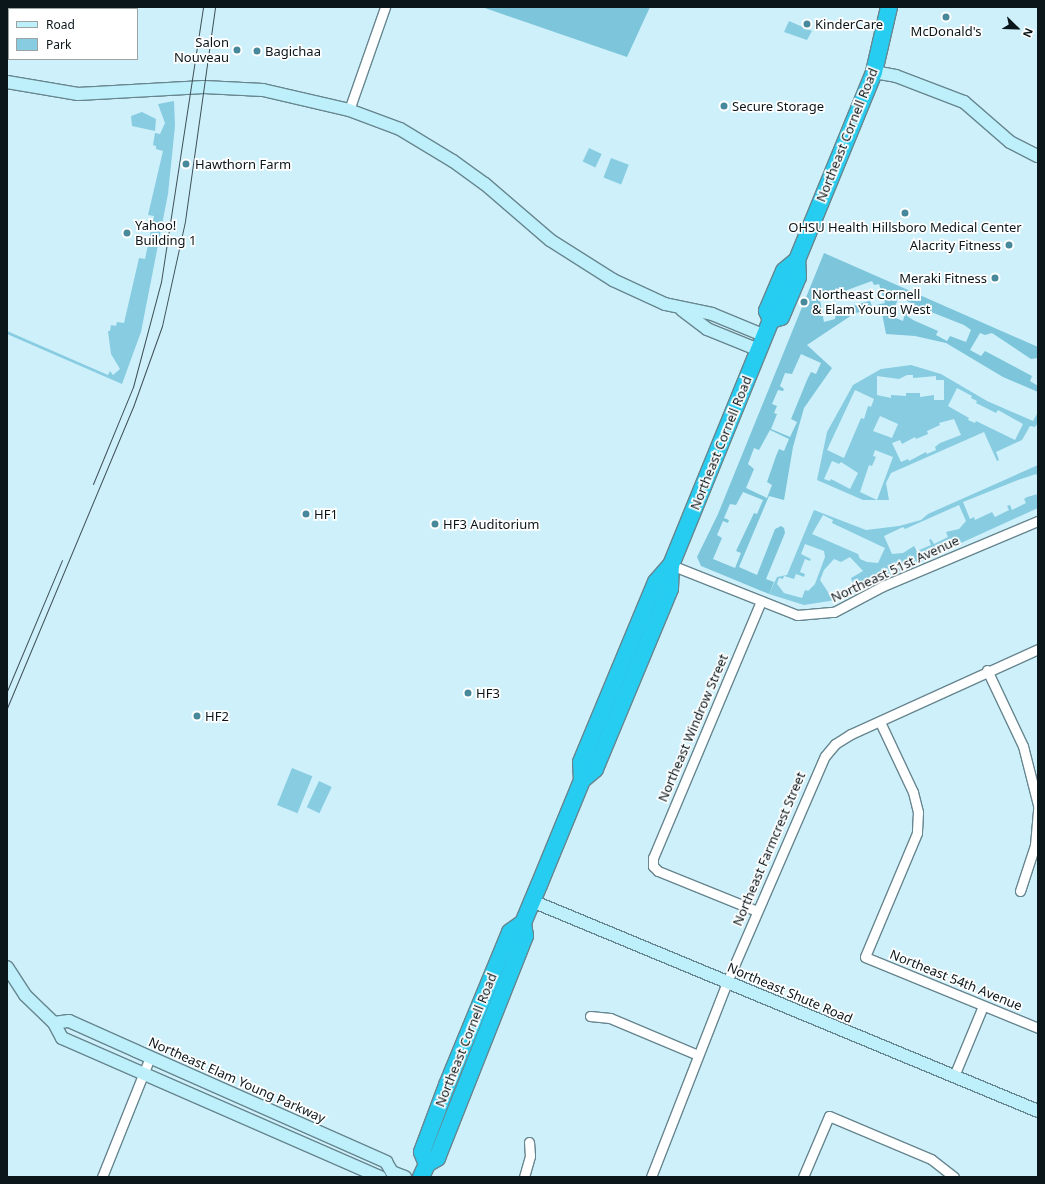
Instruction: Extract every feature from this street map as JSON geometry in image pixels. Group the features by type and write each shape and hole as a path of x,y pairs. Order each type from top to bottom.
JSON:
{"highway":[{"name":"Northeast Cornell Road","path":"424,1170 437,1158 525,936 523,922 582,780 581,762 656,582 671,565 771,320 767,311 784,271 797,260 874,72 889,7"}],"street":[{"path":"349,110 385,7"},
{"path":"874,72 896,76 964,102 1010,142 1038,156"},
{"path":"7,82 78,94 204,87 263,90 349,110 400,129 453,160 486,184 550,240 582,263 637,292 679,308 707,329 762,343"},
{"name":"Northeast 51st Avenue","path":"671,565 797,615 834,612 883,586 1038,521"},
{"name":"Northeast Windrow Street","path":"756,911 653,866 658,843 761,601"},
{"name":"Northeast Farmcrest Street","path":"651,1177 682,1104 698,1055 756,911 825,756 835,744 851,734 880,722 987,670 1038,648"},
{"path":"987,670 1023,746 1038,806 1035,845 1020,891"},
{"name":"Northeast 54th Avenue","path":"880,722 913,792 918,812 917,833 865,956 1038,1028"},
{"name":"Northeast Shute Road","path":"532,900 1038,1111"},
{"path":"7,967 25,995 54,1023 62,1038 385,1175 405,1177"},
{"path":"954,1076 983,1006"},
{"path":"590,1016 610,1018 698,1055"},
{"name":"Northeast Elam Young Parkway","path":"54,1023 69,1021 386,1162 385,1175"},
{"path":"102,1177 150,1057"},
{"path":"803,1177 829,1116 931,1159 954,1177"},
{"path":"524,1177 530,1156 529,1142"}],"green space":[{"path":"789,21 812,31 807,40 784,32"},
{"path":"174,101 175,126 168,194 141,332 122,384 7,334 7,331 108,375 110,371 113,375 120,369 111,354 108,331 110,331 111,325 116,326 117,322 124,323 139,258 145,259 154,216 148,215 163,151 156,149 156,146 153,145 155,133 160,134 165,123 158,104"},
{"path":"142,112 156,119 155,131 132,126 131,116"},
{"path":"589,148 602,154 595,168 583,162"},
{"path":"611,158 629,165 621,184 603,178"},
{"path":"911,365 941,374 987,401 1033,421 1037,414 1038,423 1035,427 1030,426 1022,440 996,452 999,460 997,461 984,432 891,473 886,483 889,500 877,500 863,500 817,480 827,432 853,385 881,369","holes":["907,375 913,375 913,378 936,376 936,380 944,380 944,400 934,400 934,395 920,397 920,393 906,393 906,396 891,395 891,398 877,395 877,376 899,379","957,388 972,396 971,398 977,401 976,403 996,413 998,410 1023,424 1015,440 976,421 975,423 968,420 969,418 948,406","855,390 874,399 871,407 868,406 864,419 861,418 844,458 827,450","880,416 898,424 892,438 873,431","954,419 961,435 940,443 935,447 936,450 927,454 926,452 909,461 908,459 901,462 892,443 900,440 902,444 915,437 916,439 928,434 927,431 940,425 939,423","875,450 893,457 877,500 860,492 869,465 872,466 876,457 873,456","832,461 839,464 841,462 858,473 850,489 831,479 830,481 824,479"]},
{"path":"1038,465 1038,477 1036,474 1018,480 963,502 970,519 974,517 975,520 992,512 995,517 1009,510 1007,506 1010,505 1012,510 1026,503 1024,499 1027,497 1038,494 1038,508 836,600 804,605 769,594 777,577 787,575 814,510 866,530 899,526 921,520 928,514","holes":["959,505 966,521 959,529 946,532 948,537 934,544 931,539 929,540 931,545 917,551 914,546 903,553 892,554 884,536 903,527 905,529","823,515 833,520 832,523 885,548 878,563 867,562 860,559 858,554 812,534","805,544 824,551 825,557 815,584 808,591 805,590 802,598 784,593 777,584 779,578 783,579 784,576 794,579 796,574 804,577 805,574 800,572 805,559 810,561 811,559 801,554","850,557 863,571 851,578 854,587 832,598 820,580 824,570 834,559 841,562"]},
{"path":"292,768 312,776 297,813 277,805"},
{"path":"319,781 332,787 319,813 307,807"}],"shaded area":[{"path":"482,7 650,7 627,57"},
{"path":"824,253 1038,347 1038,358 1031,359 992,333 985,335 980,333 970,350 981,356 985,351 1032,376 1030,381 1038,386 1038,392 1003,377 946,343 915,336 886,334 881,308 855,313 807,345 832,368 804,408 793,447 784,500 769,496 739,567 757,575 775,529 781,526 784,528 785,533 766,579 774,582 769,594 701,566 697,557 718,514","holes":["872,281 874,285 879,284 885,303 872,306 870,301 862,303 836,312 835,319 824,322 820,300","899,297 921,308 964,325 971,330 966,342 950,336 947,341 936,335 938,331 907,316 909,311 906,310 903,321 891,316 889,313 893,311","801,354 821,363 816,374 811,372 807,380 791,419 797,422 790,437 771,429 777,414 774,413 777,406 772,404 778,390 783,391 784,389 780,386 785,373 792,374","770,430 789,439 784,451 779,449 776,456 767,482 772,485 767,498 746,488 754,469 748,464 754,448 759,450","743,492 763,500 757,514 754,513 736,551 741,553 735,568 713,559 722,538 717,535 723,521 728,523 729,520 724,518 730,504 736,505"]}],"tram line":[{"path":"93,484 133,387 161,282 203,7"},
{"path":"7,708 133,407 162,326 185,221 215,7"},
{"path":"7,691 62,560"}],"place":[{"name":"McDonald's","path":"946,17"},
{"name":"KinderCare","path":"807,24"},
{"name":"Salon Nouveau","path":"237,50"},
{"name":"Bagichaa","path":"257,51"},
{"name":"Secure Storage","path":"724,106"},
{"name":"Hawthorn Farm","path":"186,164"},
{"name":"OHSU Health Hillsboro Medical Center","path":"905,213"},
{"name":"Yahoo! Building 1","path":"127,233"},
{"name":"Alacrity Fitness","path":"1009,245"},
{"name":"Meraki Fitness","path":"995,278"},
{"name":"Northeast Cornell & Elam Young West","path":"804,302"},
{"name":"HF1","path":"306,514"},
{"name":"HF3 Auditorium","path":"435,524"},
{"name":"HF3","path":"468,693"},
{"name":"HF2","path":"197,716"}]}
